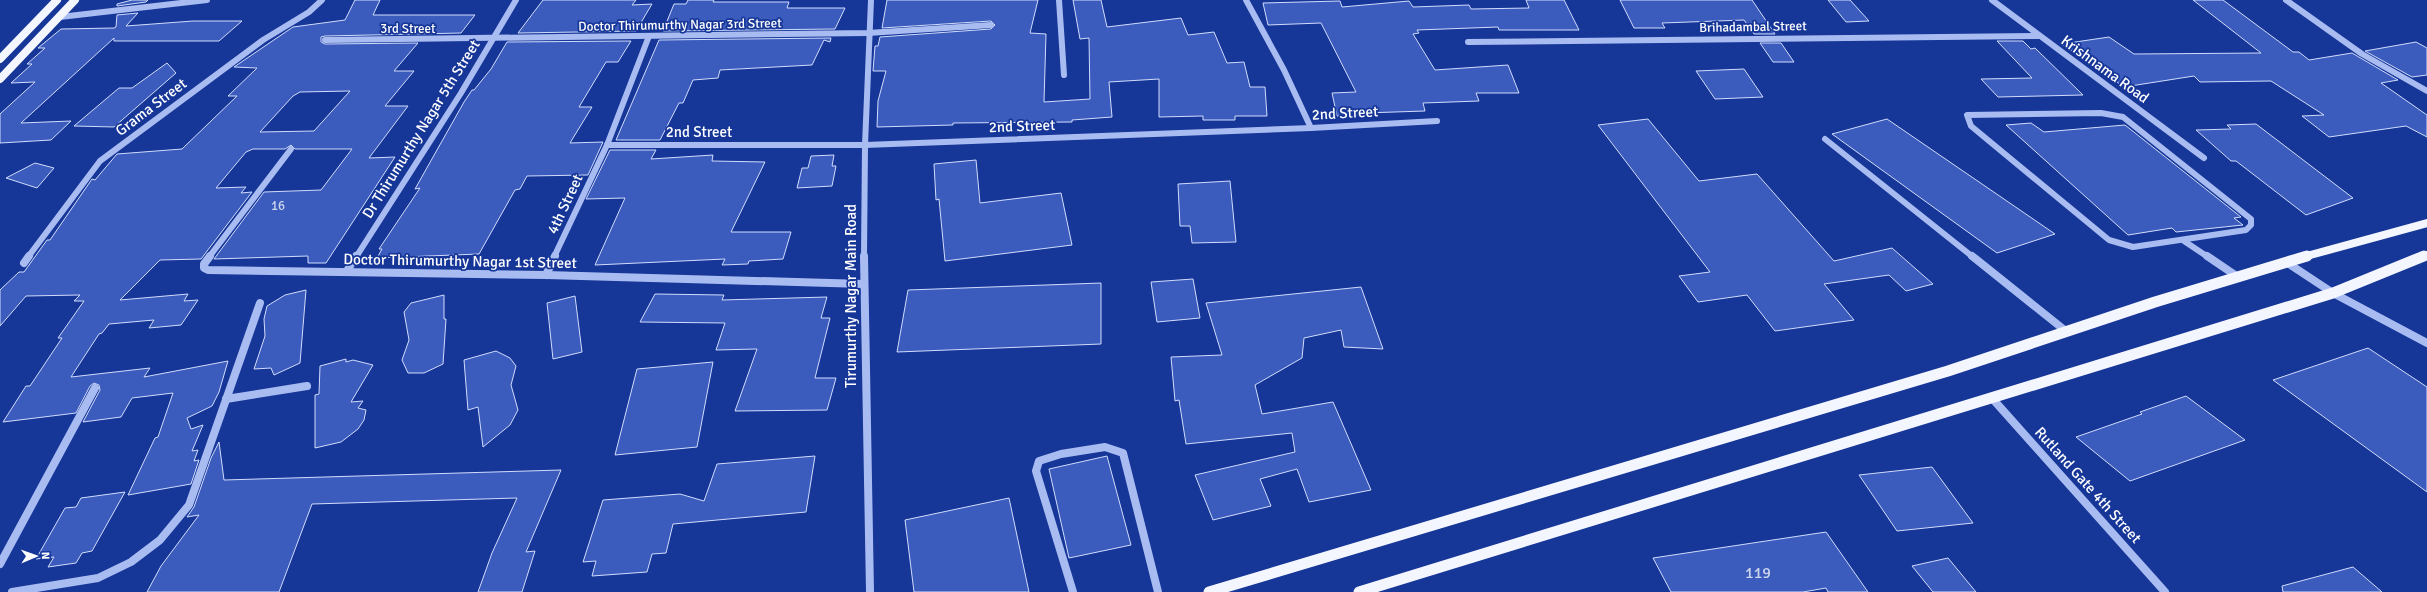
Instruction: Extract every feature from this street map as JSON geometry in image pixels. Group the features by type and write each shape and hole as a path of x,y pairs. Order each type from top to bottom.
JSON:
{"main road":[{"path":"0,59 57,0"},
{"path":"0,79 75,0"},
{"path":"1209,592 1934,375 2286,262 2427,223"},
{"path":"1359,592 2333,293 2427,255"}],"street":[{"path":"60,17 207,0"},
{"name":"Grama Street","path":"24,263 100,161 263,40 309,12 322,0"},
{"name":"Dr Thirumurthy Nagar 5th Street","path":"347,271 461,92 516,0"},
{"name":"Tirumurthy Nagar Main Road","path":"870,592 864,284 865,145 868,33 871,0"},
{"path":"1059,0 1064,74"},
{"path":"1246,0 1284,70 1311,128"},
{"name":"Krishnama Road","path":"1992,0 2038,36 2204,158"},
{"path":"2286,0 2362,54 2427,91"},
{"name":"Doctor Thirumurthy Nagar 3rd Street","path":"492,40 868,33 991,25"},
{"name":"4th Street","path":"546,275 607,145 649,36"},
{"name":"Brihadambal Street","path":"1468,42 2038,36"},
{"name":"3rd Street","path":"325,40 492,40"},
{"path":"2184,241 2246,230 2252,225 2250,219 2123,117 2100,113 1967,115 1971,126 2110,240 2133,247 2184,241 2238,277"},
{"name":"2nd Street","path":"607,145 865,145 1311,128 1437,121"},
{"path":"1825,139 2067,332"},
{"name":"Doctor Thirumurthy Nagar 1st Street","path":"291,149 204,264 204,268 208,270 546,275 864,284"},
{"path":"2286,262 2333,293 2427,343"},
{"path":"12,592 98,578 131,562 160,540 189,505 260,303"},
{"path":"226,399 308,386"},
{"path":"0,564 95,388"},
{"name":"Rutland Gate 4th Street","path":"1991,397 2165,592"},
{"path":"1072,592 1036,471 1040,461 1061,454 1105,448 1122,453 1158,592"}],"building":[{"path":"132,0 148,0 146,2 117,6 117,4"},
{"path":"355,0 380,0 373,15 475,15 461,33 321,37 321,42 325,44 418,43 394,71 414,71 385,106 408,106 369,158 395,157 326,263 308,263 308,256 214,259 264,192 321,190 352,149 295,149 291,145 285,149 253,149 246,152 216,188 246,187 241,193 252,192 201,259 160,260 120,300 188,294 184,301 198,300 181,325 149,328 154,320 109,324 102,333 99,334 71,377 150,368 144,377 228,361 219,392 212,406 187,418 191,429 203,425 192,451 198,450 194,461 199,460 191,484 128,495 155,438 158,437 173,393 132,398 121,417 83,422 100,390 99,385 94,383 90,386 76,413 3,422 26,386 30,386 62,338 58,338 84,301 74,301 80,295 26,296 0,326 0,290 19,272 24,272 47,240 50,240 92,179 95,180 117,154 182,149 237,96 228,96 257,68 234,67 293,27 345,20","holes":["350,91 314,131 260,132 293,96 300,92"]},
{"path":"543,0 636,0 632,5 652,4 636,31 518,33"},
{"path":"688,0 714,0 713,2 789,2 787,8 845,8 835,29 663,31 674,4 686,4"},
{"path":"887,0 1038,0 1030,33 1046,34 1044,102 1090,99 1089,38 1080,39 1073,0 1101,0 1107,27 1181,18 1188,35 1214,32 1227,63 1244,62 1250,87 1265,87 1267,116 1235,116 1235,120 1203,120 1203,116 1159,117 1159,79 1109,82 1112,117 1072,120 1072,122 953,123 953,125 877,127 878,101 886,71 873,71 875,46 878,46 880,37 991,29 995,25 991,21 882,28"},
{"path":"1526,0 1564,0 1579,30 1499,30 1498,27 1417,30 1419,33 1413,34 1435,70 1508,65 1519,93 1476,93 1479,101 1423,103 1425,111 1364,113 1364,115 1337,116 1332,93 1356,92 1321,23 1268,25 1263,3 1340,1 1342,7 1409,1 1413,7 1469,5 1471,9 1529,8"},
{"path":"1620,0 1752,0 1775,34 1754,34 1744,20 1662,23 1665,28 1634,28"},
{"path":"1828,0 1850,0 1869,21 1846,22"},
{"path":"2193,0 2223,0 2293,52 2299,52 2309,60 2352,53 2398,80 2381,83 2427,115 2427,137 2406,126 2329,137 2302,116 2324,115 2271,81 2200,82 2194,76 2124,87 2062,44 2109,37 2134,54 2261,53"},
{"path":"138,13 126,26 193,21 242,21 219,41 114,41 114,38 21,123 71,121 51,140 0,143 0,114 35,82 11,83 32,64 27,64 45,48 38,48 61,29 114,28 116,27 117,15"},
{"path":"831,38 830,42 824,40 812,65 720,70 718,78 693,80 683,103 679,103 660,140 616,140 659,40"},
{"path":"631,41 618,62 606,62 579,107 592,107 570,143 603,142 588,175 527,176 520,189 515,190 479,254 377,258 382,249 379,249 420,188 415,189 464,102 472,90 474,90 491,69 507,42"},
{"path":"1997,41 2023,41 2031,49 2035,48 2083,95 1998,97 1981,79 2032,78"},
{"path":"2416,42 2427,48 2427,75 2412,77 2365,51"},
{"path":"1760,43 1781,43 1794,62 1773,62"},
{"path":"167,63 176,73 114,127 74,126 119,88 132,88"},
{"path":"1744,69 1763,97 1715,99 1696,71"},
{"path":"1648,119 1699,181 1757,174 1834,261 1892,248 1933,284 1906,291 1889,275 1824,284 1854,320 1775,331 1747,295 1698,302 1679,276 1710,272 1598,125"},
{"path":"1887,119 2055,234 1997,253 1832,134"},
{"path":"2031,123 2044,132 2125,125 2241,217 2234,218 2243,225 2176,232 2172,228 2128,235 2006,125"},
{"path":"2256,124 2353,198 2306,215 2236,161 2231,161 2196,130 2231,129 2227,125"},
{"path":"610,150 656,150 651,159 713,155 712,161 765,162 731,232 791,232 783,259 749,261 748,264 722,265 725,259 595,265 625,198 586,199"},
{"path":"834,155 832,166 836,166 832,186 797,188 802,168 808,168 811,156"},
{"path":"976,160 980,203 1061,193 1072,245 945,261 939,199 936,200 934,164"},
{"path":"35,163 54,168 37,188 6,178"},
{"path":"1230,181 1236,242 1192,243 1190,226 1180,226 1178,184"},
{"path":"1193,279 1200,318 1157,322 1151,282"},
{"path":"1101,283 1101,344 897,352 908,290"},
{"path":"1361,287 1383,349 1344,347 1341,330 1304,338 1302,358 1255,385 1262,414 1333,402 1371,490 1309,502 1297,469 1260,479 1271,506 1213,520 1195,475 1295,452 1292,433 1186,444 1179,400 1175,401 1171,357 1222,355 1206,303"},
{"path":"306,290 300,363 274,375 271,368 254,369 265,336 264,319 267,306 285,295"},
{"path":"655,294 724,295 722,300 827,297 821,318 830,318 815,378 836,378 827,410 735,411 757,349 716,350 725,323 640,322"},
{"path":"444,295 444,319 446,319 443,364 424,373 408,373 402,360 409,340 404,312 411,303"},
{"path":"575,296 582,352 553,359 547,303"},
{"path":"2368,348 2427,387 2427,492 2273,380"},
{"path":"496,351 510,358 516,366 511,385 518,410 510,425 483,447 478,407 468,410 464,360"},
{"path":"346,359 346,362 353,360 373,365 351,402 363,401 358,408 366,410 364,420 358,429 341,442 315,448 315,395 319,394 320,366"},
{"path":"713,362 697,447 615,455 637,369"},
{"path":"2186,396 2245,440 2130,481 2076,437 2142,414 2140,412"},
{"path":"219,442 224,480 561,470 526,552 535,551 522,592 478,592 492,553 517,498 312,504 279,592 147,592 161,566 199,515 187,517 194,507 211,458"},
{"path":"815,456 806,512 673,524 666,553 652,554 647,572 592,576 596,561 583,562 603,500 680,494 704,501 717,464"},
{"path":"1107,456 1131,545 1069,558 1049,469"},
{"path":"1932,467 1973,523 1897,531 1859,475"},
{"path":"125,492 92,551 82,553 76,563 48,567 54,557 36,559 65,508 76,507 81,498"},
{"path":"1009,498 1029,592 914,592 905,520"},
{"path":"1826,532 1868,592 1828,592 1826,588 1803,592 1671,592 1653,558"},
{"path":"1948,558 1976,592 1933,592 1912,566"},
{"path":"2353,567 2382,592 2283,592 2282,586"}]}
